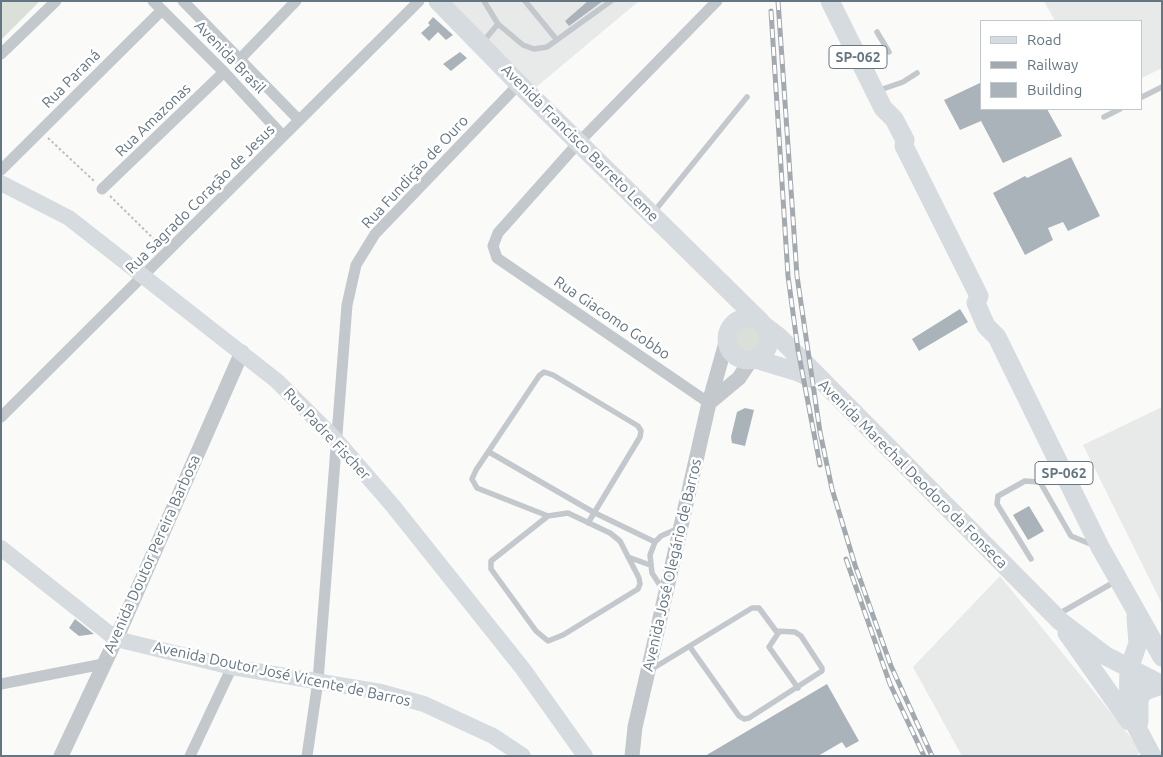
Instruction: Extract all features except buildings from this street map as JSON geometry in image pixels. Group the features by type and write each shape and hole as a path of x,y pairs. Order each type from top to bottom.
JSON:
{"main road":[{"name":"SP-062","path":"830,1 875,92"},
{"name":"Avenida Francisco Barreto Leme","path":"442,3 519,84 764,324"},
{"name":"Avenida Marechal Deodoro da Fonseca","path":"875,92 886,113 886,122 898,143 904,146 979,296 976,303 986,326 997,337 1100,547 1162,657"},
{"name":"Rua Padre Fischer","path":"1,183 69,218 242,352 277,382 336,440 393,506 522,669 585,756"},
{"name":"Avenida Francisco Barreto Leme","path":"722,284 728,298 729,332"},
{"path":"753,359 766,351 768,332 764,324 749,318 742,318 729,332 728,346 736,356 798,372 823,384"},
{"name":"Avenida Marechal Deodoro da Fonseca","path":"764,324 1057,619 1106,656 1162,685"},
{"name":"Avenida Doutor José Vicente de Barros","path":"1,548 116,639 232,667 381,692 424,704 493,736 523,756"},
{"name":"Avenida Marechal Deodoro da Fonseca","path":"1134,607 1138,642 1129,669 1128,711 1152,756"},
{"name":"Avenida Marechal Deodoro da Fonseca","path":"1057,619 1141,736"},
{"name":"SP-062","path":"1141,736 1139,699 1144,691 1150,687 1162,685"}],"street":[{"path":"1,54 56,1"},
{"name":"Avenida Brasil","path":"153,1 224,72 284,136"},
{"name":"Avenida Brasil","path":"183,1 298,119"},
{"path":"240,60 296,1"},
{"name":"Rua Sagrado Coração de Jesus","path":"1,417 284,136 298,119 419,1"},
{"path":"579,142 718,1"},
{"name":"Rua Paraná","path":"1,170 162,10"},
{"name":"Rua Amazonas","path":"102,189 224,72"},
{"name":"Rua Fundição de Ouro","path":"307,756 318,681 347,305 356,264 375,234 519,84"},
{"name":"Rua Giacomo Gobbo","path":"579,142 498,232 493,246 497,258 710,403"},
{"name":"Avenida José Olegário de Barros","path":"625,756 635,727 710,403 729,332"},
{"name":"Avenida Doutor Pereira Barbosa","path":"61,756 102,664 116,639 242,352"},
{"path":"710,403 739,378 753,359"},
{"path":"1,684 102,664"},
{"path":"190,756 232,667"},
{"name":"Avenida José Olegário de Barros","path":"632,756 635,727"}],"lane":[{"path":"484,1 498,24 523,45 534,49 546,47 611,1"},
{"path":"525,1 557,40"},
{"path":"481,44 498,24"},
{"path":"877,32 889,52"},
{"path":"875,92 903,82 917,73"},
{"path":"1143,97 1162,87"},
{"path":"652,214 747,97"},
{"path":"1104,117 1118,110"},
{"path":"548,516 477,488 472,479 539,376 544,372 553,375 638,426 641,431 640,437 588,523"},
{"path":"489,452 593,512 655,542"},
{"path":"1031,559 997,504 998,496 1025,481 1040,482 1071,536 1100,547"},
{"path":"568,513 610,533 620,541 640,578 638,589 554,640 543,639 491,569 491,560 548,516 568,513"},
{"path":"666,594 650,565 650,555 655,542 661,536 681,527"},
{"path":"628,557 650,565"},
{"path":"1057,619 1118,580"},
{"path":"648,671 752,608 759,608 779,632"},
{"path":"690,647 739,716 750,718 820,675 822,668 801,636 795,632 779,632"},
{"path":"779,632 769,647 798,688"}],"shaded area":[{"path":"1,1 40,1 1,40"},
{"path":"451,1 639,1 535,88"},
{"path":"1044,1 1162,1 1162,68 1143,78 1143,20 1054,20"},
{"path":"749,326 759,330 763,340 759,350 749,354 739,350 735,340 739,330"},
{"path":"1162,407 1162,604 1083,445"},
{"path":"1000,576 1142,751 1136,756 962,756 913,667"}],"railway":[{"path":"778,1 797,276 820,432 832,489 855,565 891,666 932,756"},
{"path":"771,11 788,276 798,350 820,465"},
{"path":"846,559 890,684 924,756"}]}
